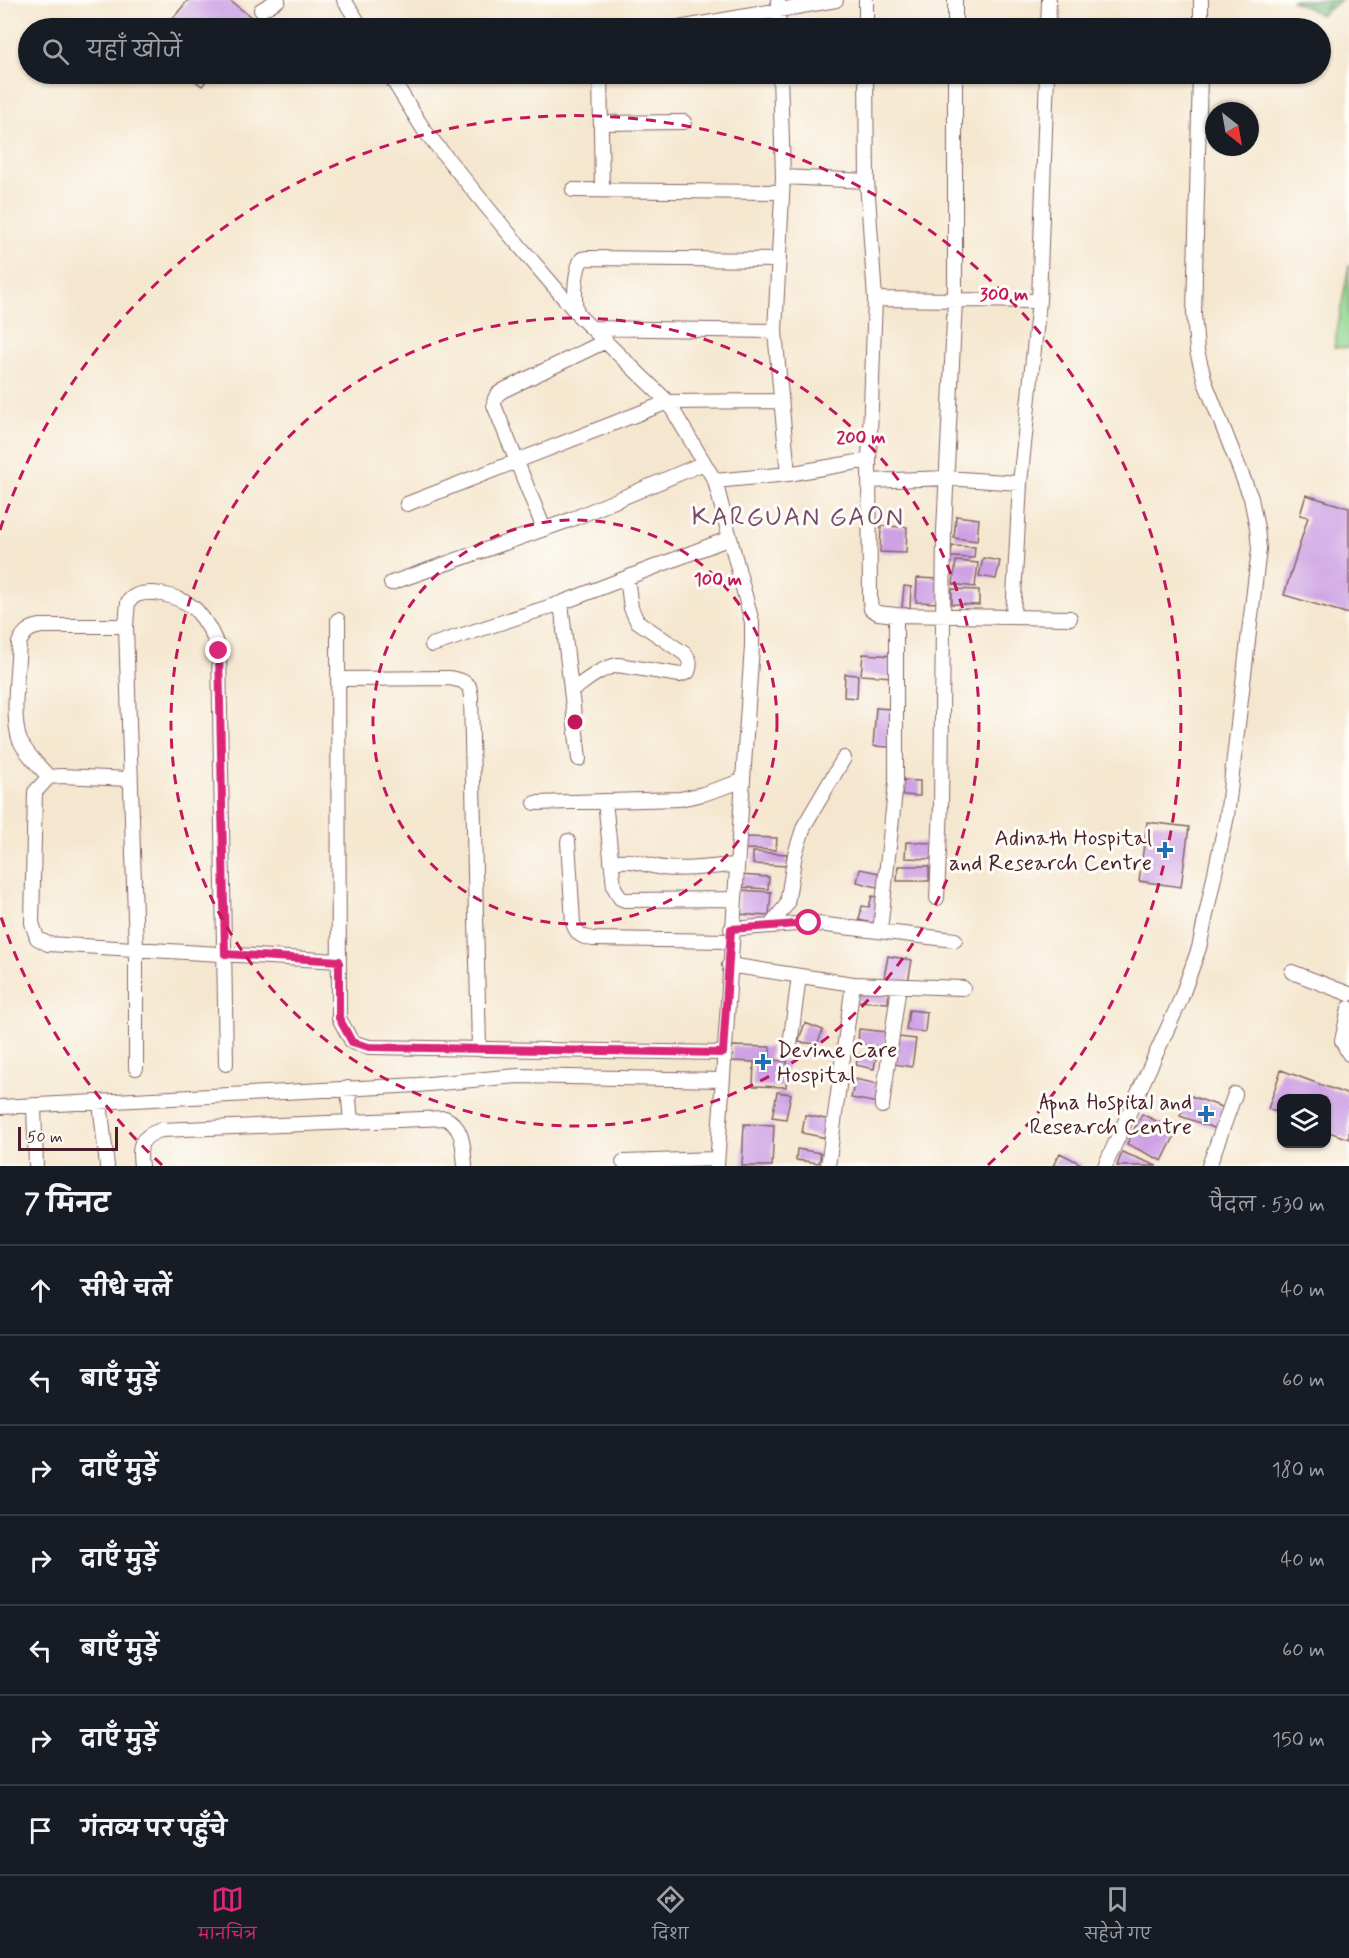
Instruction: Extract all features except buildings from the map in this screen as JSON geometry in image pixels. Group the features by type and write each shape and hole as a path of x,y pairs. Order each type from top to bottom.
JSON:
{"street":[{"path":"261,10 278,0"},
{"path":"344,0 356,18"},
{"path":"722,18 778,5 836,0"},
{"path":"866,0 866,18"},
{"path":"955,0 955,18"},
{"path":"1048,18 1049,0"},
{"path":"1201,0 1201,18"},
{"path":"395,84 424,130 575,311 668,402 715,481 752,622 716,1163 623,1162"},
{"path":"600,84 602,190"},
{"path":"780,84 783,177 775,331 788,474"},
{"path":"866,84 867,181 875,299 868,460 871,609 878,613 896,615 1070,618"},
{"path":"937,898 941,806 942,616 946,478 955,300 955,84"},
{"path":"1013,617 1020,483 1040,302 1047,84"},
{"path":"1105,1166 1180,1001 1199,948 1227,816 1259,549 1251,498 1205,382 1197,351 1194,314 1200,84"},
{"path":"601,123 684,122"},
{"path":"783,177 867,181"},
{"path":"573,190 781,192"},
{"path":"575,311 578,268 582,259 779,260"},
{"path":"875,299 1040,302"},
{"path":"592,328 775,331"},
{"path":"544,529 494,405 494,399 499,392 606,341"},
{"path":"407,504 668,402 781,401"},
{"path":"715,481 788,474 868,460"},
{"path":"391,582 544,529 704,463"},
{"path":"869,481 946,478 1020,483"},
{"path":"432,645 561,603 730,538"},
{"path":"571,691 611,666 618,665 680,675 688,672 689,659 685,654 637,621 631,608 627,578"},
{"path":"135,1068 136,949 126,626 128,602 132,596 146,593 180,600 195,609 209,628 219,651 226,1064"},
{"path":"561,603 579,759"},
{"path":"880,932 896,782 896,615"},
{"path":"338,620 340,679 339,1018 352,1042 369,1047 723,1053"},
{"path":"50,777 28,755 20,739 16,723 19,643 23,635 30,628 41,626 126,626"},
{"path":"340,679 450,678 462,681 468,686 471,696 479,1049"},
{"path":"771,925 787,904 795,854 804,826 844,758"},
{"path":"130,779 50,777 35,792 32,923 37,938 48,944 339,961"},
{"path":"535,803 680,799 742,781"},
{"path":"605,801 614,887 620,898 625,900 733,899"},
{"path":"568,841 573,923 576,933 584,937 593,939 731,935 771,925 809,923 955,940"},
{"path":"611,862 632,860 663,868 736,865"},
{"path":"729,965 853,984 963,988"},
{"path":"1293,972 1349,994"},
{"path":"790,1045 800,976"},
{"path":"828,1166 853,984"},
{"path":"882,1106 899,986"},
{"path":"1349,1008 1342,1041 1349,1054"},
{"path":"0,1107 348,1088 518,1076 721,1080"},
{"path":"348,1088 351,1122"},
{"path":"1209,1166 1235,1094"},
{"path":"100,1102 107,1166"},
{"path":"34,1106 36,1166"},
{"path":"141,1166 139,1150 143,1141 150,1134 161,1130 445,1118 452,1121 459,1131 465,1166"}],"green space":[{"path":"1291,0 1341,0 1321,15"},
{"path":"1349,265 1349,348 1334,347"}],"place":[{"name":"Adinath Hospital and Research Centre","path":"1165,850"},
{"name":"Devine Care Hospital","path":"763,1062"},
{"name":"Apna Hospital and Research Centre","path":"1206,1114"}],"district":[{"name":"KARGUAN GAON","path":"798,516"}],"route":[{"path":"219,651 225,954 339,961 339,1018 352,1042 369,1047 723,1053 731,929 809,923"}]}
